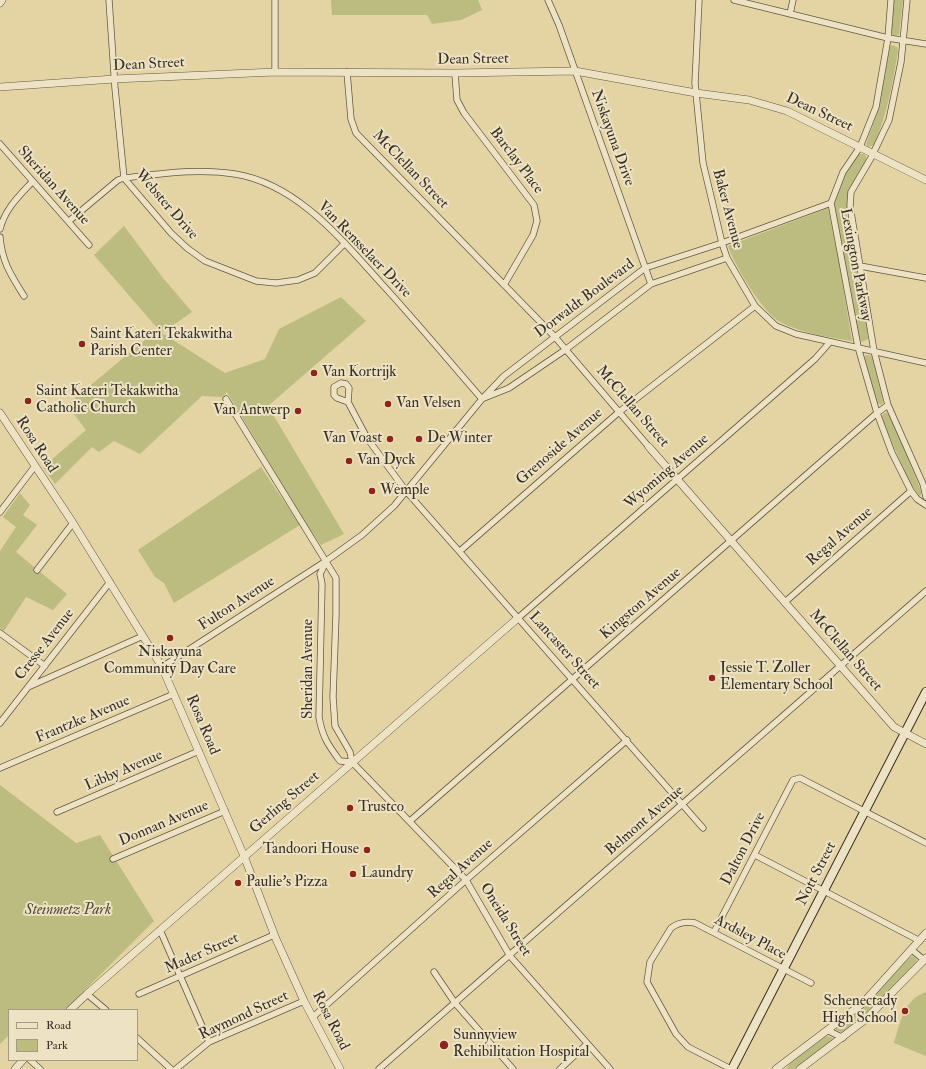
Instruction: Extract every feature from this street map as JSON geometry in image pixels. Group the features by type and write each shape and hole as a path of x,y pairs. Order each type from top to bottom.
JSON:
{"main road":[{"name":"Nott Street","path":"731,1069 825,890 926,692"}],"street":[{"name":"Webster Drive","path":"109,0 114,79 124,178 187,248 205,261 256,281 276,283 298,280 315,273 345,243"},
{"path":"275,0 275,72"},
{"name":"Niskayuna Drive","path":"548,0 559,25 651,284"},
{"name":"Baker Avenue","path":"699,0 696,93 703,163 722,244 727,258 755,306 776,326 796,334 926,363"},
{"path":"734,0 888,38 926,44"},
{"path":"790,14 793,0"},
{"name":"Lexington Parkway","path":"891,0 888,38 876,108 860,147 843,172 831,203 858,347 877,412 892,453 911,491 917,499 926,504"},
{"name":"Lexington Parkway","path":"907,0 903,41 889,120 874,154 851,192 851,218 874,351 888,405 923,484 926,497"},
{"name":"Dean Street","path":"0,87 114,79 275,72 455,73 575,71 696,93 749,100 787,110 926,180"},
{"name":"McClellan Street","path":"347,72 351,119 356,133 555,337 676,479 894,727 926,744"},
{"name":"Barclay Place","path":"455,73 457,100 464,113 534,205 537,221 533,235 504,285"},
{"name":"Sheridan Avenue","path":"0,144 89,245"},
{"name":"Van Rensselaer Drive","path":"69,221 118,180 124,178 179,171 236,174 260,181 285,192 308,208 345,243 396,299 482,399"},
{"path":"0,229 3,217 12,204 32,182"},
{"name":"Dorwaldt Boulevard","path":"326,561 362,536 394,506 482,399 504,376 645,268 722,244 831,203"},
{"path":"0,237 5,265 24,296"},
{"name":"Dorwaldt Boulevard","path":"482,399 509,388 565,350 651,284 727,258"},
{"path":"860,266 926,278"},
{"name":"Grenoside Avenue","path":"460,551 620,412 755,306"},
{"name":"Wyoming Avenue","path":"518,618 815,359 830,342"},
{"name":"Sheridan Avenue","path":"226,399 336,578 333,697 335,726 350,752 352,762 410,821"},
{"name":"Lancaster Street","path":"348,402 366,438 406,491 703,828"},
{"name":"Kingston Avenue","path":"410,821 731,542 877,412 888,405"},
{"name":"Rosa Road","path":"0,412 73,523 162,667 244,856 274,935 304,1002 340,1069"},
{"path":"0,512 35,466"},
{"name":"Regal Avenue","path":"785,602 911,491"},
{"path":"37,570 73,523"},
{"name":"Sheridan Avenue","path":"326,561 320,574 322,584 319,717 322,733 329,747 340,761 352,762"},
{"name":"Fulton Avenue","path":"162,667 326,561"},
{"name":"Cresse Avenue","path":"0,723 110,582"},
{"name":"Belmont Avenue","path":"379,1069 926,591"},
{"name":"Gerling Street","path":"71,1009 244,856 518,618"},
{"path":"0,633 45,666"},
{"path":"27,687 143,636"},
{"name":"Frantzke Avenue","path":"0,768 174,694"},
{"name":"Regal Avenue","path":"313,1017 466,880 627,740"},
{"name":"Libby Avenue","path":"58,812 199,751"},
{"name":"Dalton Drive","path":"714,932 793,780 800,778 865,811"},
{"name":"Donnan Avenue","path":"113,859 224,811"},
{"path":"865,811 926,843"},
{"name":"Oneida Street","path":"410,821 466,880 510,956 610,1069"},
{"path":"755,855 825,890 920,941"},
{"name":"Ardsley Place","path":"731,1069 688,1047 676,1034 647,982 650,962 671,928 676,924 688,922 695,923 811,983"},
{"path":"160,930 209,1042"},
{"path":"777,1069 862,1003 926,933"},
{"name":"Mader Street","path":"139,994 181,977 274,935"},
{"path":"800,1069 843,1038 866,1019 925,959 912,950"},
{"path":"434,972 455,1003 513,1069"},
{"path":"87,994 105,1009"},
{"name":"Raymond Street","path":"176,1069 209,1042 304,1002"},
{"path":"827,1030 843,1038"},
{"path":"138,1039 171,1069"},
{"path":"560,1069 587,1044"},
{"path":"15,1069 22,1061"},
{"path":"31,1061 40,1069"}],"green space":[{"path":"331,0 478,0 482,10 461,20 432,24 427,15 332,15"},
{"path":"894,0 903,0 899,34 895,36 890,33"},
{"path":"891,45 897,47 898,50 889,98 883,122 874,145 868,147 866,144 877,113 889,47"},
{"path":"859,154 864,154 866,156 866,161 851,186 848,197 847,216 867,323 868,339 862,342 859,339 835,206 837,193 843,178"},
{"path":"828,208 852,341 806,332 788,326 773,317 750,287 736,264 728,246"},
{"path":"124,226 163,278 192,312 162,333 225,373 265,359 279,329 341,297 366,321 268,406 344,534 321,545 304,521 227,392 222,397 202,396 140,454 114,441 99,452 92,447 55,484 43,467 86,430 67,405 158,329 94,255"},
{"path":"865,355 872,356 883,401 882,405 877,403 864,358"},
{"path":"884,413 888,413 890,415 921,491 921,495 919,496 908,479 883,422 882,416"},
{"path":"261,467 300,525 174,603 164,583 155,577 138,550"},
{"path":"20,493 30,505 23,515 37,525 16,552 67,594 53,610 26,597 4,631 0,628 0,551 16,527 3,517"},
{"name":"Steinmetz Park","path":"0,785 76,843 100,835 154,921 66,1009 8,1009 8,1036 0,1044"},
{"path":"913,956 917,960 915,965 859,1021 843,1033 836,1030 837,1025 866,1002 910,957"},
{"path":"926,992 926,1056 894,1043 901,1020 908,1006 919,995"},
{"path":"826,1036 833,1038 831,1043 794,1069 786,1069 792,1060"}],"place":[{"name":"Saint Kateri Tekakwitha Parish Center","path":"82,344"},
{"name":"Van Kortrijk","path":"314,373"},
{"name":"Saint Kateri Tekakwitha Catholic Church","path":"28,401"},
{"name":"Van Velsen","path":"388,404"},
{"name":"Van Antwerp","path":"298,411"},
{"name":"Van Voast","path":"390,439"},
{"name":"De Winter","path":"419,439"},
{"name":"Van Dyck","path":"349,461"},
{"name":"Wemple","path":"372,491"},
{"name":"Niskayuna Community Day Care","path":"170,638"},
{"name":"Jessie T. Zoller Elementary School","path":"712,678"},
{"name":"Trustco","path":"350,808"},
{"name":"Tandoori House","path":"367,850"},
{"name":"Laundry","path":"353,874"},
{"name":"Paulie's Pizza","path":"238,883"},
{"name":"Schenectady High School","path":"905,1011"},
{"name":"Sunnyview Rehibilitation Hospital","path":"444,1045"}]}
